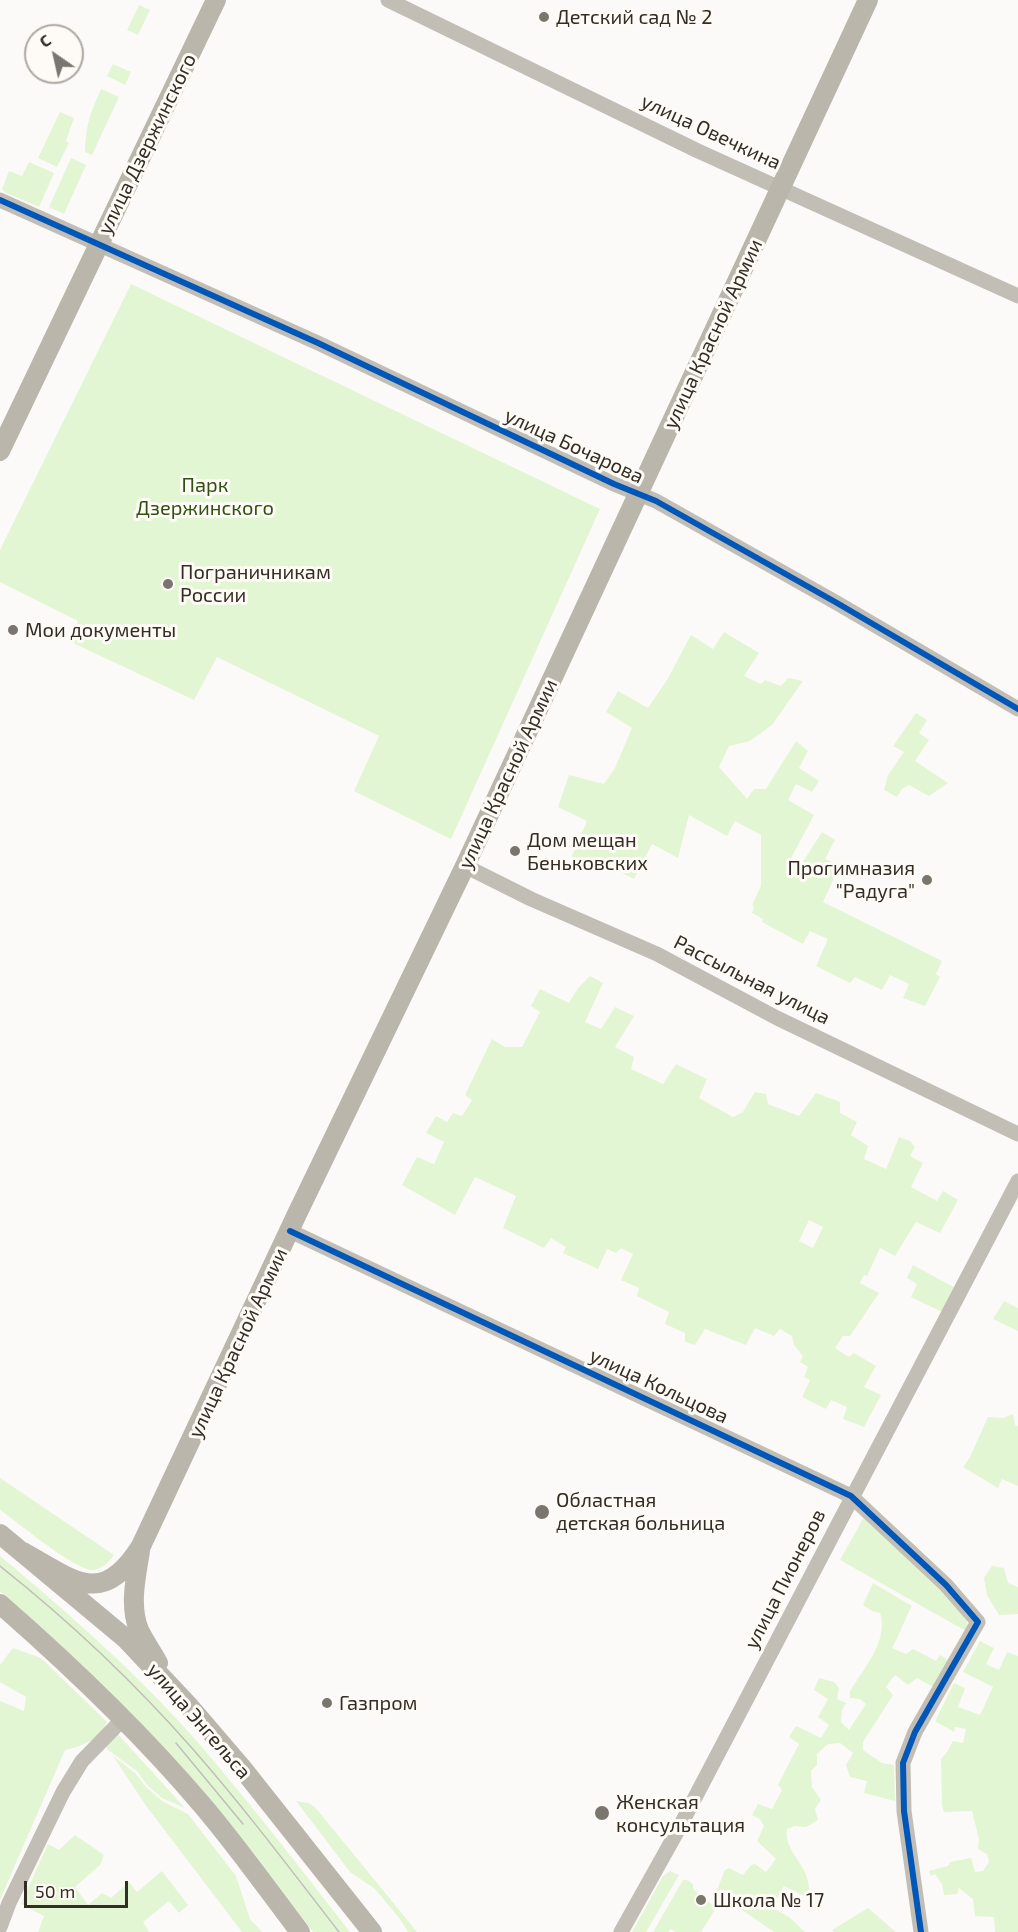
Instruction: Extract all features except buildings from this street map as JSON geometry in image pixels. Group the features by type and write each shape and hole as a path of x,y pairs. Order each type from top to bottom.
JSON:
{"main road":[{"name":"улица Дзержинского","path":"0,451 216,0"},
{"name":"улица Красной Армии","path":"141,1545 465,866 868,0"},
{"name":"улица Энгельса","path":"0,1534 125,1638 242,1768 372,1932"},
{"path":"23,1552 63,1574 92,1585 104,1583 115,1577 129,1564 141,1545"},
{"path":"141,1545 134,1592 134,1610 139,1629 165,1676 188,1706"},
{"path":"0,1604 49,1647 203,1806 300,1932"}],"street":[{"name":"улица Овечкина","path":"388,0 698,151 1018,296"},
{"name":"улица Бочарова","path":"0,200 318,343 614,484 656,501 837,603 1018,710"},
{"name":"Рассыльная улица","path":"465,866 531,899 657,954 777,1018 1018,1134"},
{"name":"улица Пионеров","path":"621,1932 678,1830 1018,1181"},
{"name":"улица Кольцова","path":"290,1231 851,1496 946,1585 978,1622 915,1732 903,1763 904,1811 921,1932"},
{"path":"0,1927 9,1903 63,1792 82,1761 122,1720"}],"green space":[{"path":"139,5 150,10 138,35 127,30"},
{"path":"113,64 131,72 125,85 107,76"},
{"path":"101,89 119,97 92,155 85,152 86,134 91,113"},
{"path":"60,112 74,118 66,141 69,143 57,167 38,158"},
{"path":"71,158 86,165 64,214 49,207"},
{"path":"29,162 54,173 39,207 6,193 2,189 9,171 22,176"},
{"name":"Парк Дзержинского","path":"131,284 600,509 451,839 354,791 379,736 217,657 194,700 69,641 78,621 0,582 0,550"},
{"path":"724,632 759,653 744,676 761,684 765,680 781,686 788,678 803,681 772,725 750,741 729,746 719,767 747,799 754,789 766,789 796,741 808,751 799,768 819,781 812,792 796,784 788,800 814,815 790,860 801,865 822,832 835,840 825,859 840,865 823,902 942,961 936,974 940,977 925,1006 903,998 909,984 890,975 882,990 855,977 850,983 816,966 828,939 810,931 803,944 762,922 763,919 752,913 754,907 752,905 761,886 761,835 735,821 727,836 689,815 678,858 652,844 634,879 605,864 596,868 584,861 571,858 587,821 558,807 569,775 604,784 615,768 632,728 606,712 618,691 648,708 667,680 691,635 713,649"},
{"path":"916,713 927,720 919,733 929,740 915,761 948,783 929,796 909,785 902,789 897,797 884,790 888,775 904,752 893,746"},
{"path":"590,976 603,983 585,1022 601,1029 615,1007 634,1016 615,1047 634,1057 631,1069 663,1084 676,1064 707,1079 699,1098 733,1117 743,1112 755,1092 766,1094 768,1104 799,1116 816,1093 840,1102 840,1113 857,1122 851,1135 868,1146 864,1159 886,1169 899,1137 910,1141 915,1147 910,1156 923,1163 911,1187 937,1201 943,1191 958,1200 940,1233 916,1222 895,1256 880,1248 867,1276 864,1275 860,1283 879,1293 850,1336 843,1336 835,1348 849,1357 854,1353 876,1366 864,1387 881,1395 864,1427 843,1419 847,1407 831,1400 826,1409 802,1397 810,1380 804,1377 808,1367 800,1362 803,1356 794,1345 792,1336 780,1329 774,1336 755,1328 746,1345 705,1329 695,1345 685,1342 685,1333 665,1324 669,1312 637,1296 639,1288 621,1280 633,1254 621,1248 616,1253 607,1249 598,1269 563,1253 566,1247 551,1238 544,1248 503,1228 516,1196 475,1177 455,1215 402,1185 417,1157 434,1164 444,1142 426,1133 436,1116 447,1122 453,1113 462,1116 472,1100 465,1095 492,1039 505,1047 522,1047 540,1012 531,1006 540,989 569,1003 578,988","holes":["809,1220 823,1227 813,1248 799,1241"]},
{"path":"913,1265 961,1291 948,1315 911,1297 917,1284 907,1278"},
{"path":"1004,1301 1018,1308 1018,1331 993,1319"},
{"path":"1013,1414 1015,1425 1018,1426 1018,1486 1002,1479 998,1488 963,1467 988,1417 1003,1418"},
{"path":"0,1478 114,1555 107,1563 95,1570 83,1568 72,1562 0,1510"},
{"path":"864,1517 921,1567 948,1595 969,1626 966,1631 840,1560"},
{"path":"0,1556 105,1647 179,1721 240,1792 350,1932 313,1932 258,1862 24,1612 0,1591"},
{"path":"992,1566 1004,1568 1008,1583 1018,1587 1018,1614 999,1615 987,1595 984,1578"},
{"path":"873,1583 912,1606 892,1648 906,1654 913,1649 936,1661 940,1655 949,1660 933,1687 917,1678 908,1685 895,1675 886,1687 893,1695 863,1742 863,1750 882,1763 894,1765 895,1801 864,1793 867,1781 850,1777 846,1765 853,1753 840,1743 828,1744 817,1754 817,1765 811,1771 812,1787 821,1800 815,1809 818,1820 806,1827 795,1826 787,1829 789,1844 805,1873 809,1890 804,1896 784,1886 773,1905 805,1932 774,1932 716,1892 725,1870 729,1868 743,1875 751,1865 755,1864 766,1872 776,1859 757,1841 764,1826 760,1819 752,1815 758,1804 772,1809 782,1790 778,1785 799,1744 789,1737 796,1726 821,1738 829,1725 818,1717 828,1699 814,1690 819,1678 834,1682 839,1688 837,1699 846,1703 842,1710 841,1722 849,1730 866,1704 860,1699 850,1698 850,1691 874,1654 881,1633 880,1613 863,1605"},
{"path":"980,1641 994,1648 986,1664 999,1670 1007,1652 1018,1656 1018,1932 995,1932 994,1917 975,1916 973,1899 959,1888 957,1894 944,1895 942,1884 935,1874 931,1876 929,1871 948,1866 950,1862 971,1858 975,1872 983,1871 989,1862 987,1854 978,1849 979,1839 972,1811 944,1812 942,1805 941,1759 953,1741 963,1743 966,1729 955,1727 954,1732 935,1721 954,1683 965,1688 958,1707 980,1715 993,1687 963,1672"},
{"path":"13,1648 41,1658 107,1722 99,1737 65,1750 0,1900 0,1701 24,1711 26,1697 0,1682 0,1665"},
{"path":"116,1732 185,1808 162,1798 147,1785 137,1771 108,1750 104,1744"},
{"path":"113,1756 135,1773 145,1786 162,1801 188,1814 236,1876 250,1919 262,1932 242,1932 147,1807"},
{"path":"296,1801 315,1807 417,1932 408,1932 375,1889 350,1872"},
{"path":"75,1835 104,1855 100,1865 75,1887 88,1905 102,1893 111,1898 129,1882 137,1892 162,1871 188,1905 179,1913 169,1901 143,1922 149,1932 38,1932 44,1916 21,1904 48,1844 59,1850"},
{"path":"670,1871 679,1875 646,1932 632,1932 663,1876"},
{"path":"683,1880 693,1884 693,1889 716,1908 701,1932 676,1932 671,1929 668,1932 653,1932"},
{"path":"868,1908 896,1932 834,1932 832,1930"}],"tram line":[{"path":"0,1566 99,1652 169,1722 248,1815 339,1932"},
{"path":"176,1743 243,1824"}],"cycle path":[{"path":"0,200 318,343 614,484 656,501 1018,709"},
{"path":"290,1231 851,1496 946,1585 978,1622 915,1732 903,1763 904,1811 921,1932"}],"place":[{"name":"Детский сад № 2","path":"544,17"},
{"name":"Пограничникам России","path":"168,584"},
{"name":"Мои документы","path":"13,630"},
{"name":"Дом мещан Беньковских","path":"515,851"},
{"name":"Прогимназия \"Радуга\"","path":"927,880"},
{"name":"Областная детская больница","path":"542,1512"},
{"name":"Газпром","path":"327,1703"},
{"name":"Женская консультация","path":"602,1813"},
{"name":"Школа № 17","path":"701,1900"}]}
